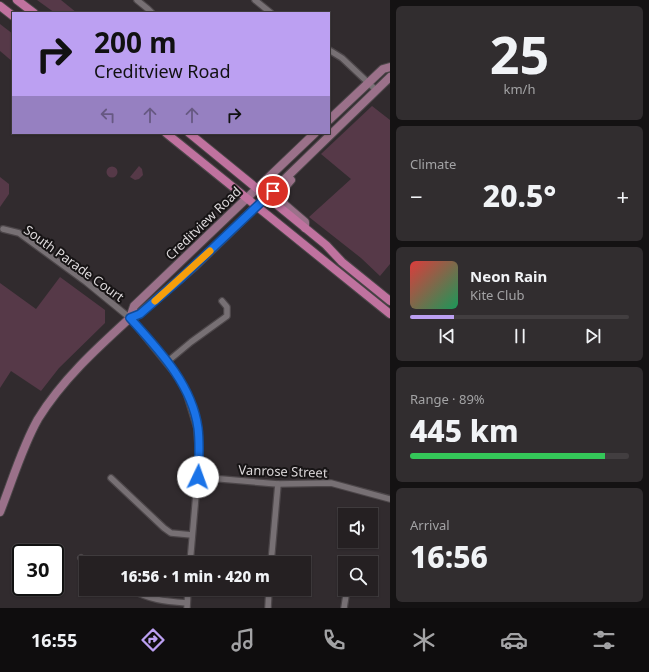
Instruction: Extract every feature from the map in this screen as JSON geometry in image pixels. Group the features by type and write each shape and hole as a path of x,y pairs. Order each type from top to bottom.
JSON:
{"main road":[{"path":"17,0 33,12"},
{"path":"0,6 12,15"},
{"path":"330,119 383,69 390,67"},
{"name":"Creditview Road","path":"0,512 37,421 75,369 130,318 140,314 179,280 311,155 390,77"},
{"path":"167,134 390,314"},
{"path":"190,134 326,245 342,262 390,301"},
{"name":"Creditview Road","path":"130,318 134,306 314,134"},
{"path":"305,228 305,222 284,204 283,193 287,184 307,165 311,155"}],"street":[{"path":"137,0 151,12"},
{"path":"255,0 270,12"},
{"path":"330,51 342,58 376,90"},
{"name":"South Parade Court","path":"4,228 18,233 86,282 130,318 178,376 186,392 198,428 199,460 190,556"},
{"path":"167,362 191,342 227,316 227,307 222,301"},
{"name":"Vanrose Street","path":"198,477 278,484 331,483 390,499"},
{"path":"111,478 171,533 192,535"},
{"path":"273,556 278,484"},
{"path":"143,596 160,601 187,605"},
{"path":"268,608 269,596"},
{"path":"344,608 346,596"}],"shaded area":[{"path":"37,0 61,0 76,12 54,12"},
{"path":"0,24 12,33 12,61 0,51"},
{"path":"372,106 390,120 390,264 380,276 361,258 309,217 351,179 321,154"},
{"path":"139,166 142,169 143,175 139,179 135,180 130,177"},
{"path":"110,167 114,167 116,168 116,176 110,177 107,174 107,170"},
{"path":"0,177 9,184 9,194 0,207"},
{"path":"60,277 105,310 105,323 59,368 41,391 11,371 0,388 0,283 36,309"}],"slow traffic":[{"path":"155,301 210,251"}],"route":[{"path":"198,477 198,428 186,392 178,376 130,318 140,314 195,266 273,191"}]}
